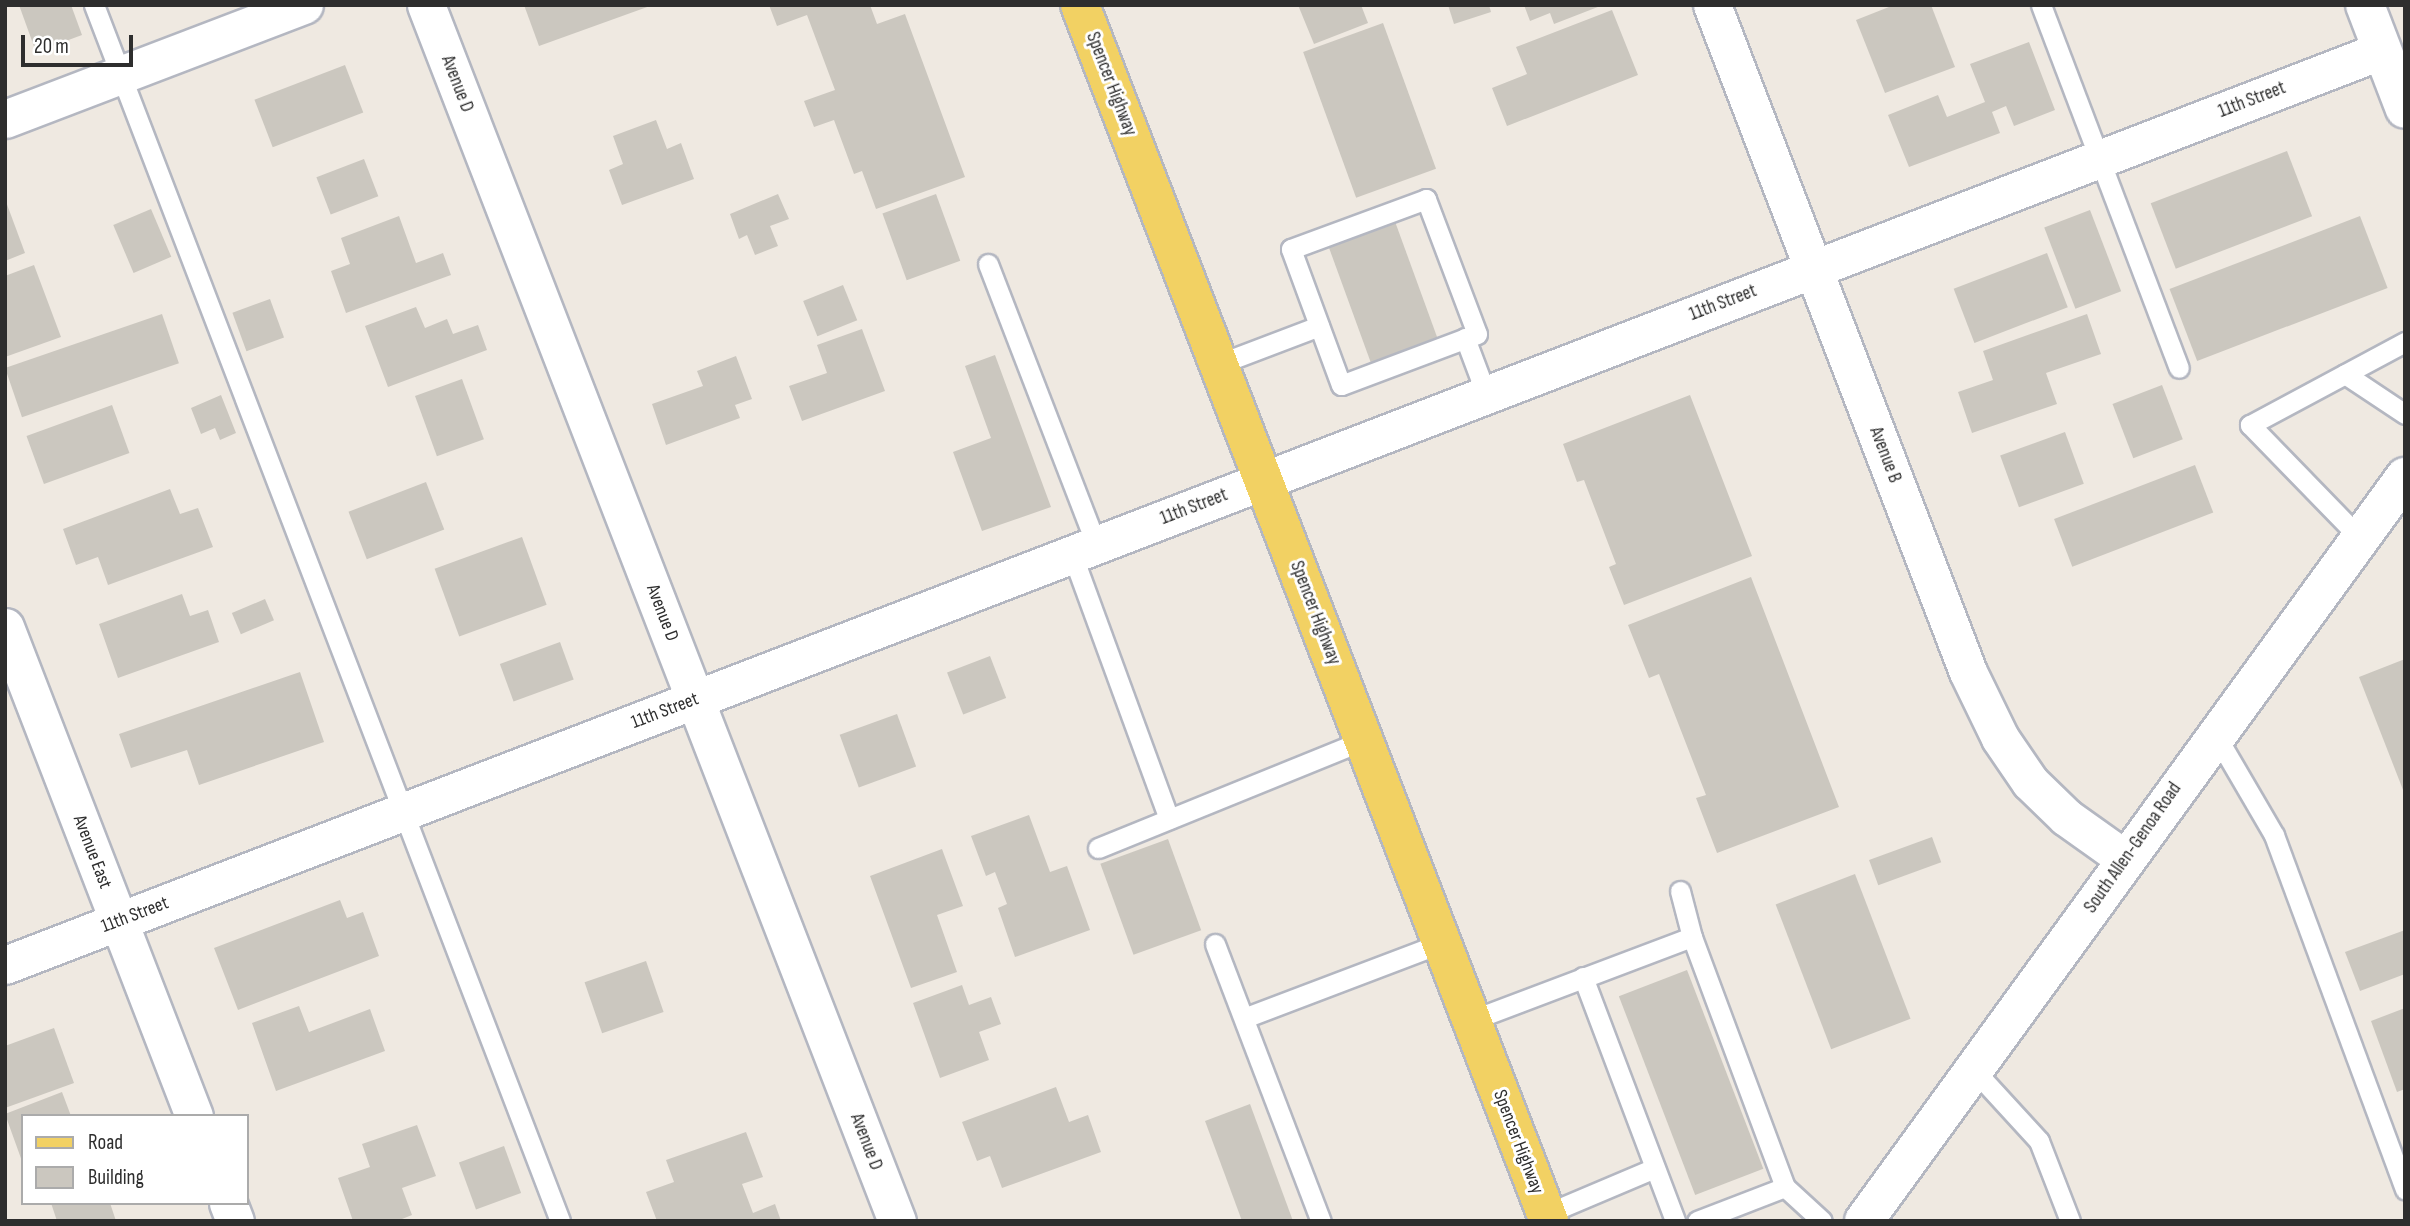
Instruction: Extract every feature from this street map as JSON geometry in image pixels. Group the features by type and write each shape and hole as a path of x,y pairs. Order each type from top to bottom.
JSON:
{"main road":[{"name":"Spencer Highway","path":"1080,5 1472,1020 1541,1218"},
{"path":"2365,5 2405,109"},
{"name":"South Allen-Genoa Road","path":"1864,1221 2214,733 2405,478"}],"street":[{"path":"5,119 304,5"},
{"name":"Avenue D","path":"426,5 897,1221"},
{"name":"Avenue B","path":"1712,5 1968,672 2000,738 2039,791 2066,817 2126,859"},
{"name":"11th Street","path":"5,965 2382,50"},
{"name":"Avenue East","path":"5,626 193,1114"}],"lane":[{"path":"94,5 560,1221"},
{"path":"2041,5 2179,368"},
{"path":"1426,199 1477,334 1465,338 1341,385 1291,249 1426,199"},
{"path":"988,264 1084,549 1169,819"},
{"path":"1219,364 1319,326"},
{"path":"1465,338 1486,394"},
{"path":"2360,538 2250,425 2405,342"},
{"path":"2346,374 2405,414"},
{"path":"2214,733 2274,835 2405,1189"},
{"path":"1098,848 1364,740"},
{"path":"1680,891 1692,937 1786,1188 1822,1221"},
{"path":"1472,1020 1692,937"},
{"path":"1244,1018 1441,943"},
{"path":"1215,944 1321,1221"},
{"path":"1583,977 1675,1221"},
{"path":"1974,1070 2039,1140 2070,1221"},
{"path":"1541,1218 1655,1168"},
{"path":"1697,1221 1786,1188"}],"building":[{"path":"19,5 71,5 82,35 36,52"},
{"path":"524,5 650,5 650,6 539,46"},
{"path":"769,5 870,5 877,24 905,14 965,177 876,209 862,171 854,174 834,120 814,127 804,101 835,90 807,15 777,26"},
{"path":"1298,5 1361,5 1368,23 1314,44"},
{"path":"1448,5 1489,5 1491,12 1454,24"},
{"path":"1524,5 1603,5 1554,24 1550,13 1530,21"},
{"path":"1894,5 1931,5 1955,67 1885,93 1856,20"},
{"path":"1612,10 1638,75 1507,126 1492,88 1527,74 1516,47"},
{"path":"1383,23 1436,169 1356,198 1303,52"},
{"path":"2029,42 2055,110 2014,126 2006,106 1992,112 2000,133 1909,167 1888,115 1938,95 1947,117 1985,102 1970,64"},
{"path":"345,65 363,113 273,147 254,100"},
{"path":"656,120 667,149 681,143 694,179 622,205 609,170 623,164 613,136"},
{"path":"2287,151 2312,216 2176,269 2151,203"},
{"path":"364,159 378,196 331,215 316,177"},
{"path":"778,194 789,219 770,226 778,246 755,255 747,235 739,239 730,214"},
{"path":"936,194 960,261 907,280 882,213"},
{"path":"5,199 25,253 5,261"},
{"path":"151,209 171,257 134,273 113,225"},
{"path":"2090,210 2121,291 2075,309 2044,228"},
{"path":"399,216 416,263 443,253 451,275 346,313 331,271 350,264 341,238"},
{"path":"1393,216 1438,340 1371,364 1326,240"},
{"path":"2360,216 2388,288 2197,361 2170,289"},
{"path":"2047,253 2068,307 1974,343 1954,289"},
{"path":"34,265 61,337 5,357 5,276"},
{"path":"843,285 857,320 817,336 803,301"},
{"path":"270,299 284,338 246,351 232,313"},
{"path":"416,307 425,328 447,319 453,334 478,325 487,350 388,387 365,326"},
{"path":"162,314 179,363 22,417 5,368"},
{"path":"2087,314 2101,354 2046,373 2057,404 1972,433 1958,392 1993,380 1983,351"},
{"path":"862,329 885,391 802,421 789,386 827,373 817,345"},
{"path":"995,355 1051,507 982,531 953,452 991,438 965,366"},
{"path":"736,356 752,399 735,405 740,418 666,445 652,404 703,386 697,371"},
{"path":"462,379 484,439 437,456 415,396"},
{"path":"2162,385 2183,439 2133,458 2113,404"},
{"path":"221,395 236,433 220,440 215,428 201,434 191,408"},
{"path":"1690,395 1752,556 1624,605 1609,567 1616,564 1584,480 1577,482 1563,444"},
{"path":"112,405 129,453 44,484 26,436"},
{"path":"2065,432 2084,484 2019,507 2000,456"},
{"path":"2195,465 2213,513 2072,567 2054,519"},
{"path":"426,482 444,530 367,559 349,512"},
{"path":"170,489 180,514 198,508 213,547 108,585 98,557 76,565 63,529"},
{"path":"522,537 547,605 459,636 435,569"},
{"path":"1751,577 1839,807 1717,853 1696,798 1706,795 1659,674 1649,678 1628,625"},
{"path":"182,594 190,616 208,610 219,642 118,678 99,624"},
{"path":"265,599 274,620 241,634 232,613"},
{"path":"560,642 574,680 514,701 500,664"},
{"path":"990,656 1006,698 963,714 947,672"},
{"path":"2405,659 2405,795 2359,677"},
{"path":"300,672 324,742 199,785 187,750 131,768 119,734"},
{"path":"897,714 916,767 859,787 840,735"},
{"path":"1029,815 1050,872 1067,866 1090,930 1015,957 998,908 1007,904 995,872 986,876 971,836"},
{"path":"1932,837 1941,862 1878,885 1869,860"},
{"path":"1168,839 1201,930 1134,955 1100,864"},
{"path":"942,849 963,906 937,915 957,972 911,988 870,876"},
{"path":"1855,874 1911,1019 1831,1049 1776,904"},
{"path":"340,900 347,918 363,912 379,956 238,1010 214,948"},
{"path":"2405,930 2405,974 2360,991 2345,952"},
{"path":"646,961 664,1012 602,1033 585,982"},
{"path":"1687,970 1763,1169 1695,1195 1619,996"},
{"path":"962,985 969,1005 991,997 1001,1024 979,1032 989,1060 940,1078 913,1003"},
{"path":"299,1006 309,1032 370,1009 385,1051 276,1091 252,1023"},
{"path":"2405,1008 2405,1089 2397,1092 2371,1021"},
{"path":"54,1028 74,1083 5,1108 5,1046"},
{"path":"1056,1087 1069,1122 1088,1115 1101,1152 1002,1188 990,1156 977,1161 962,1122"},
{"path":"62,1092 70,1114 21,1114 21,1158 5,1114"},
{"path":"1250,1104 1293,1221 1242,1221 1205,1121"},
{"path":"417,1125 436,1176 402,1188 412,1215 397,1221 353,1221 338,1178 370,1167 362,1144"},
{"path":"746,1132 763,1177 742,1184 753,1213 775,1204 781,1221 657,1221 646,1192 674,1182 666,1160"},
{"path":"504,1146 521,1193 476,1209 459,1162"},
{"path":"52,1205 111,1205 116,1221 57,1221"}]}
